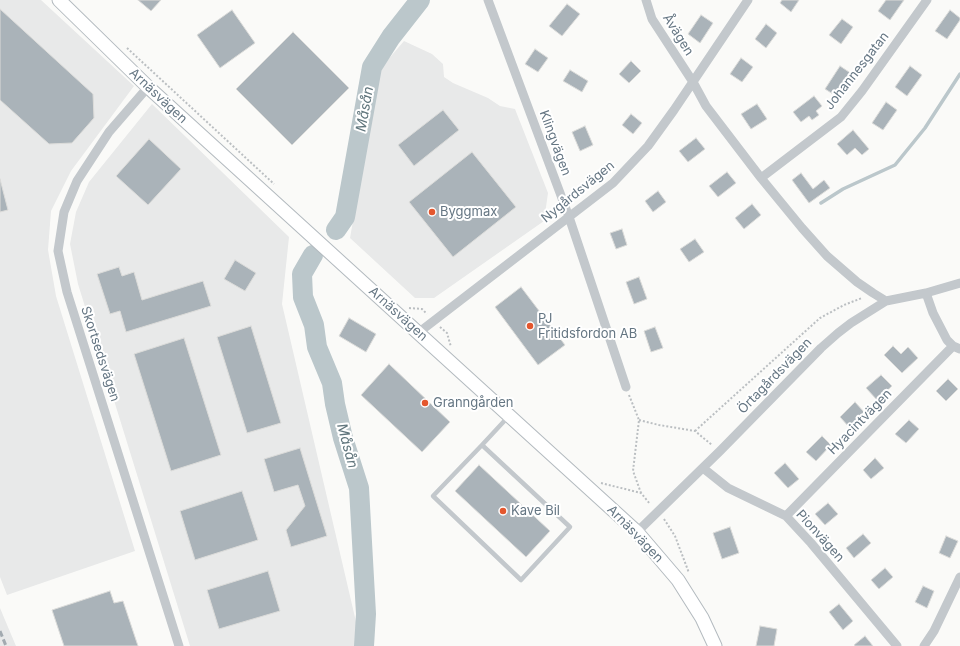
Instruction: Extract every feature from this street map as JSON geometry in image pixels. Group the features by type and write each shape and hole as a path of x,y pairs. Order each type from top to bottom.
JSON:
{"street":[{"name":"Arnäsvägen","path":"59,0 148,87 508,417 637,532 678,580 702,618 715,646"},
{"name":"Klingvägen","path":"488,0 569,216 626,387"},
{"name":"Åvägen","path":"646,0 652,19 693,82"},
{"name":"Nygårdsvägen","path":"418,333 613,183 648,146 748,0"},
{"name":"Johannesgatan","path":"761,178 841,117 862,91 927,0"},
{"path":"693,82 706,106 761,178 802,228 827,256 858,282 886,301"},
{"name":"Skortsedsvägen","path":"148,87 109,132 77,181 64,212 58,251 67,292 179,646"},
{"name":"Örtagårdsvägen","path":"637,532 720,451 821,348 851,323 886,301 960,284"},
{"path":"926,293 939,326 947,340 956,348"},
{"name":"Hyacintvägen","path":"786,516 956,348"},
{"name":"Pionvägen","path":"703,468 728,488 786,516 811,543 897,646"},
{"path":"924,646 934,631 960,577"}],"lane":[{"path":"482,445 570,527 521,580 434,496 508,417"}],"path":[{"path":"696,432 820,318 844,305 873,293"},
{"path":"626,387 639,420 633,472 641,493"},
{"path":"639,420 696,432 720,451"}],"shaded area":[{"path":"0,0 41,0 134,86 71,171 51,211 48,250 56,296 135,551 7,595 0,577"},
{"path":"404,41 432,54 443,64 444,77 453,83 488,98 500,106 515,109 548,193 544,221 434,298 415,298 350,238 380,69"},
{"path":"152,104 289,237 282,304 360,639 359,646 190,646 78,284 70,244 76,212 89,182"},
{"path":"0,608 5,620 16,646 0,646"}],"building":[{"path":"138,0 161,0 151,11"},
{"path":"782,0 799,0 791,12 780,3"},
{"path":"886,0 904,0 890,20 878,11"},
{"path":"567,4 580,14 562,36 549,26"},
{"path":"0,9 93,94 94,118 72,143 49,144 0,100"},
{"path":"232,10 255,43 220,68 197,35"},
{"path":"950,10 960,18 960,20 947,39 935,31"},
{"path":"701,15 713,23 700,43 688,34"},
{"path":"842,19 853,27 841,44 829,35"},
{"path":"766,24 777,33 766,48 755,39"},
{"path":"293,32 349,88 292,145 236,89"},
{"path":"535,49 548,58 538,72 525,64"},
{"path":"741,58 753,67 742,82 730,74"},
{"path":"631,61 641,71 629,83 619,74"},
{"path":"840,66 852,74 836,96 825,89"},
{"path":"910,66 922,75 907,96 895,87"},
{"path":"570,70 588,81 582,92 563,81"},
{"path":"814,96 822,106 816,111 819,115 812,120 809,116 801,122 793,112"},
{"path":"886,102 897,110 883,130 872,123"},
{"path":"757,104 767,119 751,129 741,114"},
{"path":"443,110 459,130 414,166 398,145"},
{"path":"631,114 642,123 633,134 622,125"},
{"path":"585,126 593,145 580,151 572,132"},
{"path":"853,130 869,149 862,155 855,148 847,155 837,144"},
{"path":"696,138 705,149 688,162 679,151"},
{"path":"149,139 181,169 148,205 116,176"},
{"path":"472,152 516,207 453,257 409,202"},
{"path":"727,172 736,183 718,197 709,186"},
{"path":"801,173 813,189 824,180 830,188 809,203 792,180"},
{"path":"0,179 8,210 0,212"},
{"path":"658,191 666,202 653,212 645,201"},
{"path":"752,204 761,215 744,229 735,218"},
{"path":"622,229 627,245 616,249 610,233"},
{"path":"695,239 704,252 689,262 680,249"},
{"path":"235,260 256,273 245,291 224,279"},
{"path":"119,267 122,276 134,272 142,300 203,281 211,306 126,332 120,311 110,314 97,274"},
{"path":"639,277 647,299 634,304 626,282"},
{"name":"PJ Fritidsfordon AB","path":"521,287 565,345 538,365 495,307"},
{"path":"349,318 376,334 366,352 339,336"},
{"path":"251,326 281,423 247,433 217,337"},
{"path":"655,327 663,348 651,352 644,331"},
{"path":"184,338 221,455 171,471 134,354"},
{"path":"893,346 901,354 908,347 918,358 902,373 884,355"},
{"path":"389,364 450,422 422,452 361,395"},
{"path":"881,375 892,386 877,400 866,388"},
{"path":"948,379 958,389 946,401 936,391"},
{"path":"855,402 864,412 849,427 840,417"},
{"path":"909,420 919,429 906,443 895,434"},
{"path":"822,436 831,445 816,461 806,452"},
{"path":"300,448 327,536 291,547 286,530 305,506 298,485 274,492 264,459"},
{"path":"875,458 884,468 871,479 863,470"},
{"path":"785,463 799,479 788,488 774,473"},
{"name":"Kave Bil","path":"479,465 550,531 526,557 455,491"},
{"path":"242,491 258,540 195,560 180,511"},
{"path":"828,503 838,514 825,525 815,514"},
{"path":"730,527 739,553 722,559 713,533"},
{"path":"863,534 871,543 854,558 846,548"},
{"path":"946,536 958,541 950,558 939,553"},
{"path":"885,568 893,577 879,589 871,580"},
{"path":"268,571 280,611 219,629 207,590"},
{"path":"923,586 934,591 927,608 915,602"},
{"path":"110,591 114,603 123,601 138,646 64,646 52,610"},
{"path":"839,604 853,621 843,630 829,612"},
{"path":"760,626 777,629 774,646 756,646"},
{"path":"865,636 873,646 854,645"}],"waterway":[{"name":"Måsån","path":"336,230 345,217 372,67 391,37 420,0"},
{"path":"821,203 843,189 895,165 925,128 960,74"},
{"name":"Måsån","path":"313,255 302,274 303,297 314,325 317,347 332,383 343,438 359,488 366,614 364,646"}],"railway":[{"path":"0,631 6,646"}],"place":[{"name":"Byggmax","path":"432,212"},
{"name":"PJ Fritidsfordon AB","path":"530,326"},
{"name":"Granngården","path":"425,403"},
{"name":"Kave Bil","path":"503,511"}]}
